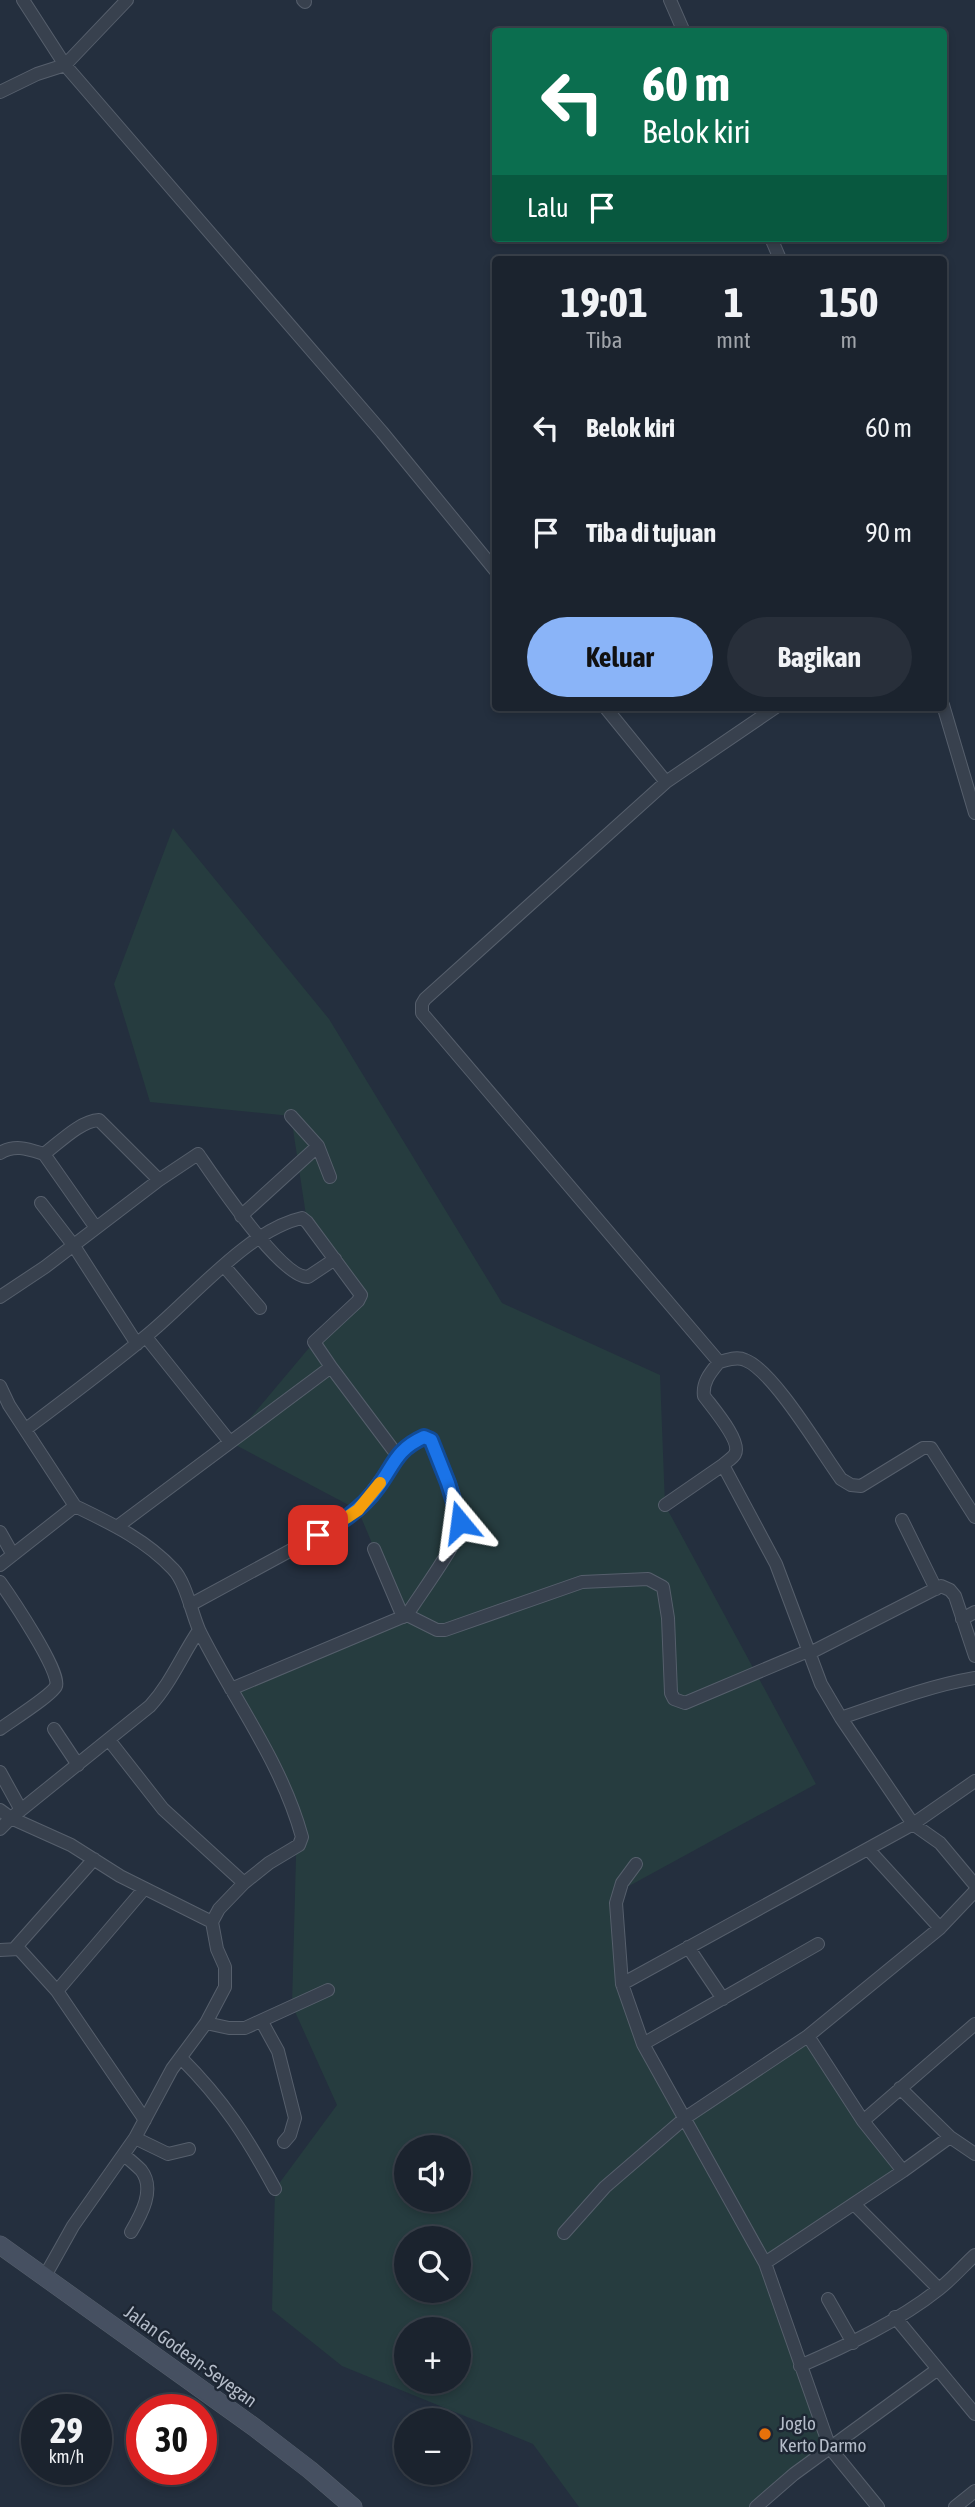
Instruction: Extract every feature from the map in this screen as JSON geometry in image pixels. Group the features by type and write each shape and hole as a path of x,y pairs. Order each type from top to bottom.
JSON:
{"main road":[{"name":"Jalan Godean-Seyegan","path":"0,2245 263,2434 354,2507"}],"street":[{"path":"23,0 65,65 382,432 492,566"},
{"path":"0,92 37,74 65,65 127,0"},
{"path":"670,0 682,28"},
{"path":"608,711 666,782"},
{"path":"719,1362 424,1016 421,1009 425,999 666,782 770,711"},
{"path":"945,711 975,813"},
{"path":"291,1116 318,1146 330,1177"},
{"path":"44,1154 78,1129 93,1120 99,1120 159,1180"},
{"path":"241,1216 318,1146"},
{"path":"0,1153 13,1147 44,1154 96,1228"},
{"path":"0,1297 198,1154 241,1216 297,1275 307,1277 335,1259"},
{"path":"41,1203 141,1340 230,1442"},
{"path":"26,1429 141,1340 224,1266 260,1238 302,1218 361,1297 314,1342 397,1455"},
{"path":"224,1266 260,1308"},
{"path":"665,1505 736,1453 733,1436 704,1396 703,1389 707,1377 719,1362 738,1358 760,1370 841,1479 851,1485 861,1486 923,1448 931,1448 975,1517"},
{"path":"118,1525 331,1367"},
{"path":"0,1386 4,1407 26,1429 75,1506 118,1525 176,1571 199,1630 275,1764 302,1838 299,1845 269,1863 244,1883 219,1909 212,1922 217,1949 225,1967 225,1987 135,2138 73,2227 45,2276"},
{"path":"190,1605 339,1524 358,1510 377,1488 397,1455 421,1438 427,1437 431,1440 460,1522 457,1538 405,1616 231,1689"},
{"path":"723,1465 776,1564 827,1697 912,1824 940,1843 975,1885"},
{"path":"0,1565 75,1506"},
{"path":"902,1520 936,1589"},
{"path":"0,1532 13,1555"},
{"path":"374,1549 405,1616 437,1630 445,1630 582,1582 653,1581 663,1587 668,1618 671,1693 674,1699 685,1703 808,1652 941,1586 950,1590 955,1597 975,1656"},
{"path":"0,1582 32,1632 57,1680 55,1688 48,1695 0,1730"},
{"path":"962,1619 975,1612"},
{"path":"0,1829 150,1706 167,1687 199,1630"},
{"path":"841,1718 955,1681 975,1678"},
{"path":"54,1729 78,1765"},
{"path":"109,1740 163,1809 244,1883"},
{"path":"0,1772 16,1814"},
{"path":"622,1984 912,1824 975,1781"},
{"path":"0,1810 16,1814 144,1889 212,1922"},
{"path":"868,1849 940,1928"},
{"path":"15,1948 94,1859"},
{"path":"636,1864 622,1883 616,1903 622,1984 643,2044 765,2263 830,2448 878,2507"},
{"path":"57,1991 144,1889"},
{"path":"564,2233 604,2187 685,2118 808,2036 940,1928 975,1891"},
{"path":"643,2044 818,1944"},
{"path":"688,1947 723,1999"},
{"path":"0,1950 15,1948 24,1953 57,1991 145,2120"},
{"path":"205,2023 245,2028 328,1990"},
{"path":"262,2022 278,2052 295,2118 290,2135 284,2142"},
{"path":"863,2121 975,2024"},
{"path":"808,2036 863,2121 903,2171"},
{"path":"181,2058 220,2099 275,2189"},
{"path":"900,2088 950,2137 975,2154"},
{"path":"765,2263 950,2137"},
{"path":"135,2138 168,2154 189,2149"},
{"path":"124,2155 142,2171 145,2183 146,2207 131,2232"},
{"path":"854,2204 939,2289"},
{"path":"800,2366 853,2343 895,2317 939,2289 975,2255"},
{"path":"828,2299 853,2343"},
{"path":"895,2317 975,2414"},
{"path":"756,2507 793,2474 937,2369"},
{"path":"955,2507 975,2491"}],"green space":[{"path":"173,828 329,1019 502,1303 660,1375 665,1505 816,1784 618,1892 622,1984 684,2118 811,2032 903,2171 765,2263 830,2448 753,2507 579,2507 533,2444 471,2419 471,2408 445,2408 411,2394 471,2394 471,2317 394,2317 394,2387 342,2366 272,2310 275,2189 337,2105 292,2005 297,1820 231,1689 403,1617 358,1510 230,1442 314,1342 358,1301 307,1222 291,1116 150,1102 114,984"}],"slow traffic":[{"path":"346,1518 358,1510 380,1483"}],"place":[{"name":"Joglo Kerto Darmo","path":"765,2434"}],"route":[{"path":"318,1535 358,1510 377,1488 397,1455 424,1437 431,1440 439,1457 460,1522"}]}
